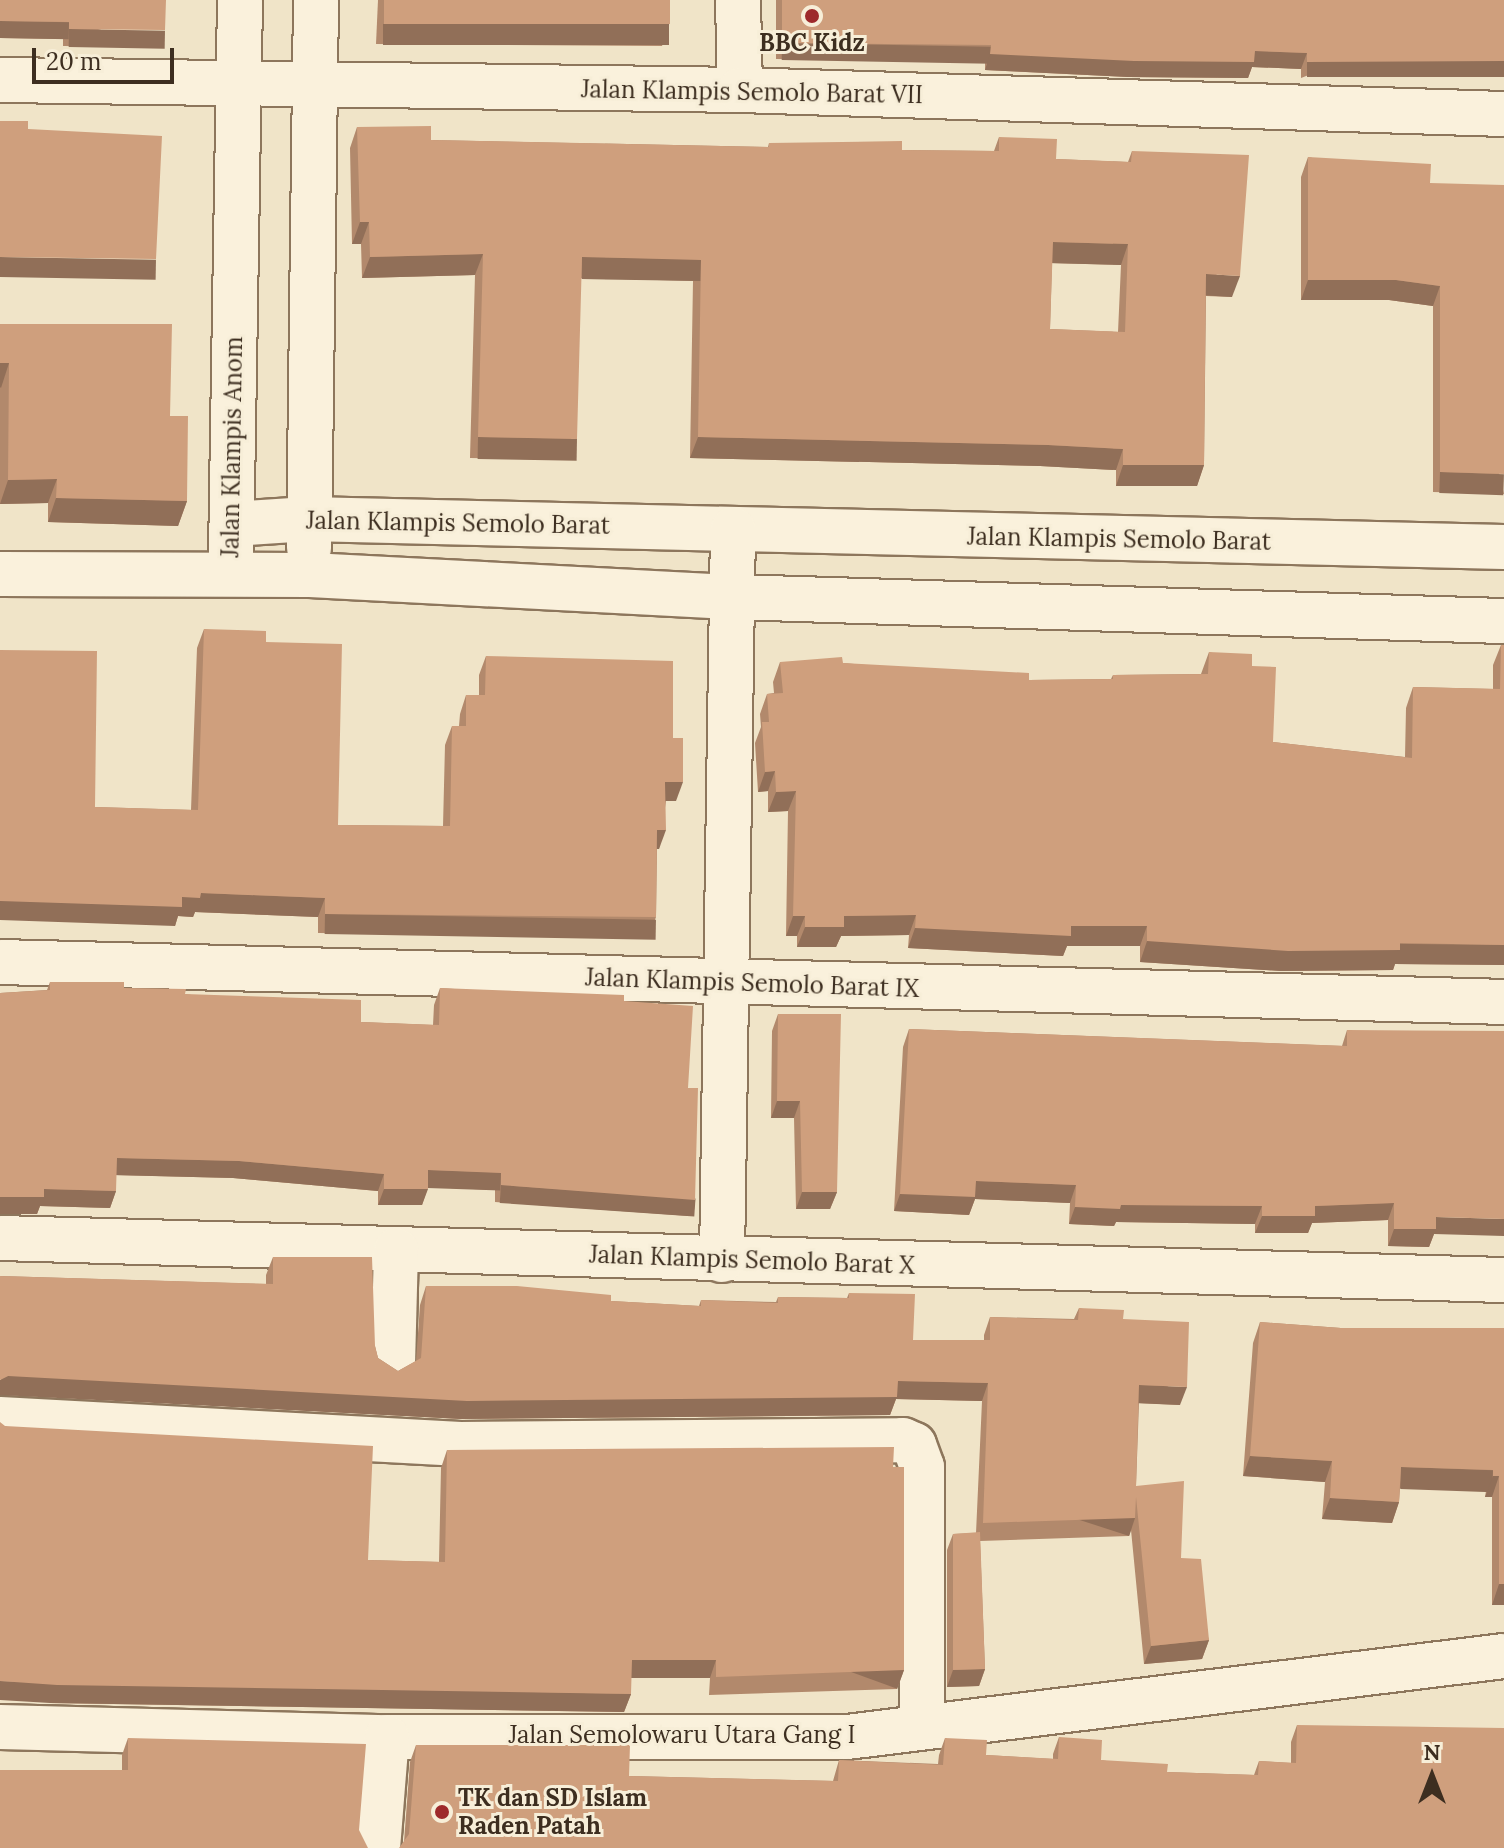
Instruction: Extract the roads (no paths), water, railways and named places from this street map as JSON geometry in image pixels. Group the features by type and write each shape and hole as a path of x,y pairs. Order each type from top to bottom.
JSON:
{"street":[{"name":"Jalan Klampis Anom","path":"240,0 236,84 231,576 310,575"},
{"path":"316,0 308,519 310,575 734,597 1504,621"},
{"path":"738,0 740,90"},
{"name":"Jalan Klampis Semolo Barat VII","path":"0,80 314,88 740,90 1504,114"},
{"name":"Jalan Klampis Semolo Barat","path":"232,524 308,519 1504,547"},
{"path":"722,1260 729,983 733,529"},
{"path":"0,574 231,576"},
{"name":"Jalan Klampis Semolo Barat IX","path":"0,962 1504,1002"},
{"name":"Jalan Klampis Semolo Barat X","path":"0,1238 1504,1280"},
{"path":"393,1364 396,1250"},
{"path":"0,1419 460,1444 910,1442 922,1467 922,1726"},
{"name":"Jalan Semolowaru Utara Gang I","path":"0,1727 387,1737 847,1737 1504,1656"},
{"path":"378,1848 387,1737"}],"place":[{"name":"BBC Kidz","path":"812,16"},
{"name":"TK dan SD Islam Raden Patah","path":"442,1812"}]}
